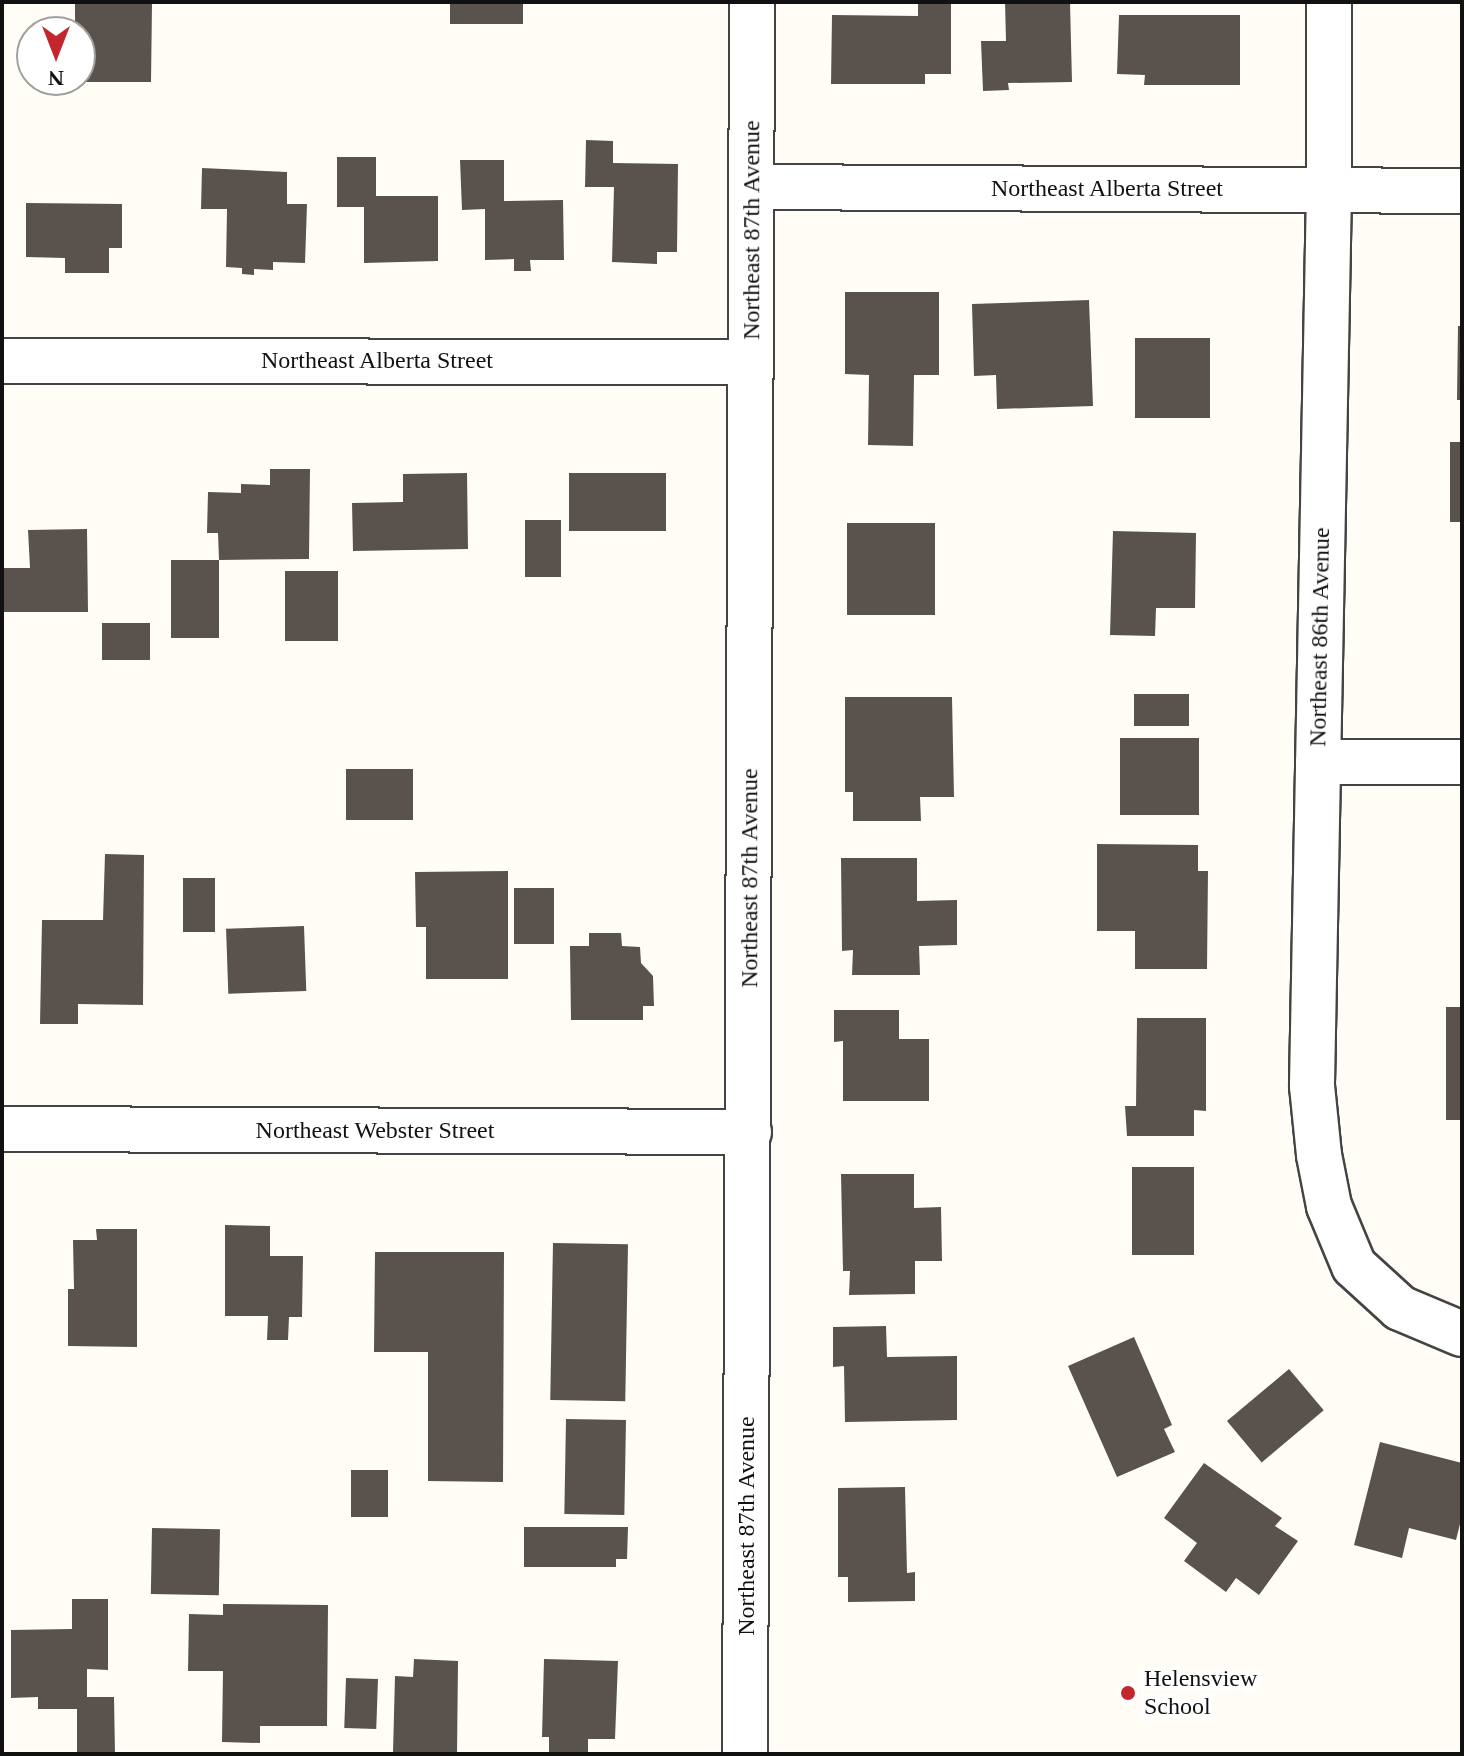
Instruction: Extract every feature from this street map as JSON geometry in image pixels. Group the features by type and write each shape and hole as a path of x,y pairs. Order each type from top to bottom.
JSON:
{"street":[{"name":"Northeast 87th Avenue","path":"745,1754 752,2"},
{"name":"Northeast 86th Avenue","path":"1329,2 1329,190 1312,1086 1319,1155 1329,1206 1354,1266 1400,1308 1462,1334"},
{"name":"Northeast Alberta Street","path":"752,187 1462,191"},
{"name":"Northeast Alberta Street","path":"2,361 751,362"},
{"path":"1318,762 1462,762"},
{"name":"Northeast Webster Street","path":"2,1129 749,1132"}],"building":[{"path":"450,2 523,2 523,24 450,24"},
{"path":"918,2 951,2 951,74 925,74 925,84 831,84 832,15 918,16"},
{"path":"1005,2 1070,2 1072,82 1008,83 1009,90 983,91 981,41 1006,41"},
{"path":"75,3 152,4 151,82 96,82 96,16 75,16"},
{"path":"1119,15 1240,15 1240,85 1144,85 1145,75 1117,74"},
{"path":"586,140 613,141 613,163 678,164 677,252 657,252 657,264 612,262 614,187 585,187"},
{"path":"337,157 376,157 376,196 438,196 438,261 364,263 364,207 337,207"},
{"path":"460,160 504,160 504,201 563,200 564,260 530,260 531,271 514,271 514,259 485,260 485,209 462,210"},
{"path":"202,168 287,172 287,204 307,204 305,263 273,262 273,270 254,269 254,275 242,274 242,268 226,267 227,209 201,209"},
{"path":"26,203 122,204 122,248 109,248 109,273 65,273 65,258 26,257"},
{"path":"845,292 939,292 939,375 914,375 913,446 868,445 869,375 845,374"},
{"path":"1089,300 1093,406 997,409 996,375 974,376 972,304"},
{"path":"1458,326 1462,326 1462,400 1457,400"},
{"path":"1135,338 1210,338 1210,418 1135,418"},
{"path":"1450,442 1462,442 1462,522 1450,522"},
{"path":"270,469 310,469 309,559 219,560 218,533 207,533 208,492 241,493 241,484 270,485"},
{"path":"467,473 468,549 353,551 352,503 403,502 403,474"},
{"path":"569,473 666,473 666,531 569,531"},
{"path":"525,520 561,520 561,577 525,577"},
{"path":"847,523 935,523 935,615 847,615"},
{"path":"87,529 88,612 4,612 4,568 30,568 28,530"},
{"path":"1113,531 1196,533 1195,608 1156,608 1155,636 1110,635"},
{"path":"171,560 219,560 219,638 171,638"},
{"path":"285,571 338,571 338,641 285,641"},
{"path":"102,623 150,623 150,660 102,660"},
{"path":"1134,694 1189,694 1189,726 1134,726"},
{"path":"845,697 952,697 954,797 920,797 921,821 853,821 853,792 845,792"},
{"path":"1120,738 1199,738 1199,815 1120,815"},
{"path":"346,769 413,769 413,820 346,820"},
{"path":"1097,844 1198,845 1198,871 1208,871 1207,969 1135,969 1135,931 1097,931"},
{"path":"105,854 144,855 143,1005 78,1004 78,1024 40,1024 42,920 103,920"},
{"path":"841,858 917,858 917,901 957,900 957,945 919,946 920,975 852,975 853,950 842,951"},
{"path":"508,871 508,979 426,979 426,927 416,927 415,872"},
{"path":"183,878 215,878 215,932 183,932"},
{"path":"514,888 554,888 554,944 514,944"},
{"path":"304,926 306,991 228,994 226,929"},
{"path":"589,933 621,933 622,946 640,947 641,963 653,976 654,1006 643,1006 643,1020 571,1020 570,946 589,946"},
{"path":"1446,1007 1462,1007 1462,1120 1446,1120"},
{"path":"834,1010 899,1010 899,1039 929,1039 929,1101 843,1101 843,1041 834,1042"},
{"path":"1137,1018 1206,1018 1206,1111 1194,1110 1194,1136 1127,1136 1125,1106 1136,1106"},
{"path":"1132,1167 1194,1167 1194,1255 1132,1255"},
{"path":"841,1174 914,1174 914,1208 941,1207 942,1261 915,1261 915,1294 849,1295 850,1271 843,1271"},
{"path":"225,1225 270,1226 270,1256 303,1256 302,1317 289,1317 288,1340 267,1340 268,1316 225,1316"},
{"path":"96,1229 137,1229 137,1347 68,1346 68,1289 74,1289 73,1240 97,1240"},
{"path":"553,1243 628,1244 625,1401 550,1400"},
{"path":"375,1252 504,1252 503,1482 428,1481 428,1352 374,1352"},
{"path":"886,1326 887,1357 957,1356 957,1420 845,1422 844,1366 833,1367 833,1327"},
{"path":"1134,1337 1172,1425 1164,1429 1175,1452 1117,1477 1068,1366"},
{"path":"1289,1369 1324,1410 1262,1462 1227,1421"},
{"path":"566,1419 626,1420 624,1515 564,1514"},
{"path":"1380,1442 1462,1463 1462,1516 1456,1540 1409,1528 1402,1558 1354,1545"},
{"path":"1204,1463 1282,1518 1275,1526 1298,1541 1259,1595 1236,1578 1226,1592 1184,1561 1197,1543 1164,1518"},
{"path":"351,1470 388,1470 388,1517 351,1517"},
{"path":"905,1487 907,1573 915,1572 915,1601 848,1602 848,1577 838,1577 838,1488"},
{"path":"524,1527 628,1527 627,1559 616,1559 616,1567 524,1567"},
{"path":"152,1528 220,1529 219,1595 151,1594"},
{"path":"72,1599 108,1599 108,1670 87,1669 87,1697 114,1697 115,1754 77,1754 77,1709 38,1709 38,1697 11,1698 11,1630 72,1629"},
{"path":"223,1604 328,1605 327,1726 260,1726 260,1743 222,1742 223,1671 188,1671 189,1614 223,1615"},
{"path":"414,1659 458,1661 457,1754 393,1752 395,1676 413,1677"},
{"path":"544,1659 618,1661 615,1739 588,1739 588,1754 549,1754 549,1737 542,1737"},
{"path":"346,1678 378,1679 376,1729 344,1728"}],"place":[{"name":"Helensview School","path":"1128,1693"}]}
